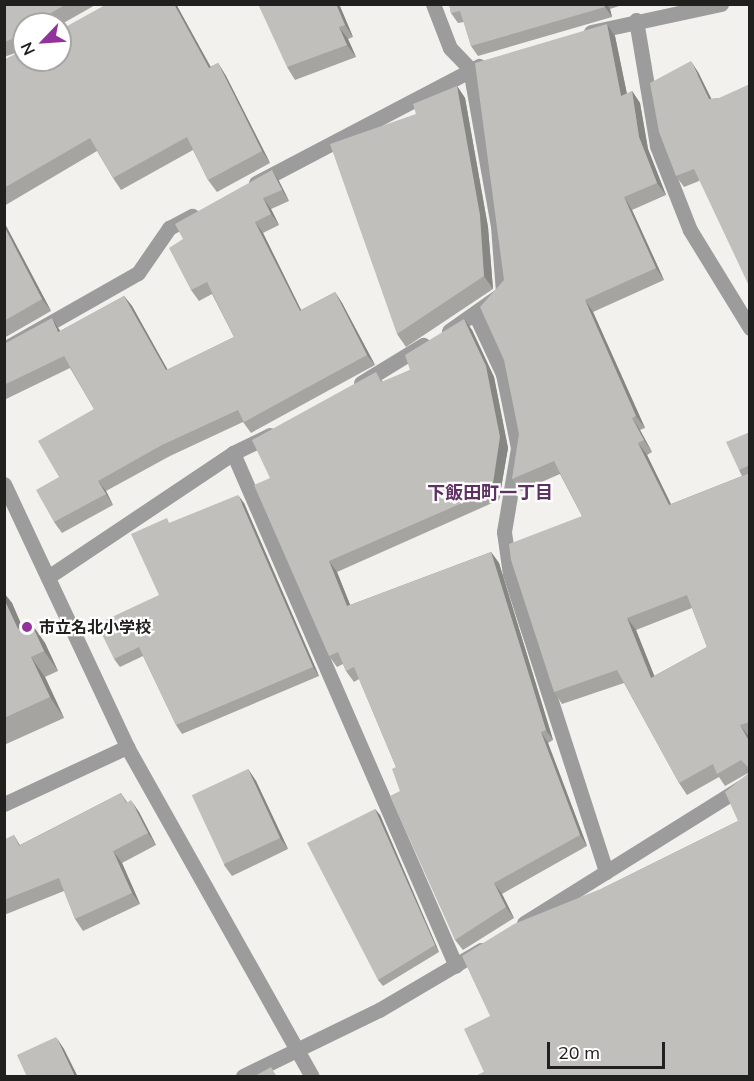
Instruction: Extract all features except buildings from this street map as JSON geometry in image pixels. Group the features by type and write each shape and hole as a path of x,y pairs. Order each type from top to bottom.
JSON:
{"street":[{"path":"350,391 476,316 503,293 498,226 470,69 450,48 433,4"},
{"path":"579,35 636,20 721,4"},
{"path":"636,20 657,146 690,230 750,328"},
{"path":"241,191 470,69 491,62"},
{"path":"4,349 138,273 169,228 210,207"},
{"path":"476,316 503,374 518,448 504,532 510,574 606,872"},
{"path":"48,577 233,453 290,425"},
{"path":"233,453 456,966"},
{"path":"4,484 127,747 312,1077"},
{"path":"4,804 127,747"},
{"path":"243,1077 297,1051 456,966 750,782"}],"place":[{"name":"市立名北小学校","path":"27,627"}],"district":[{"name":"下飯田町一丁目","path":"490,493"}]}
